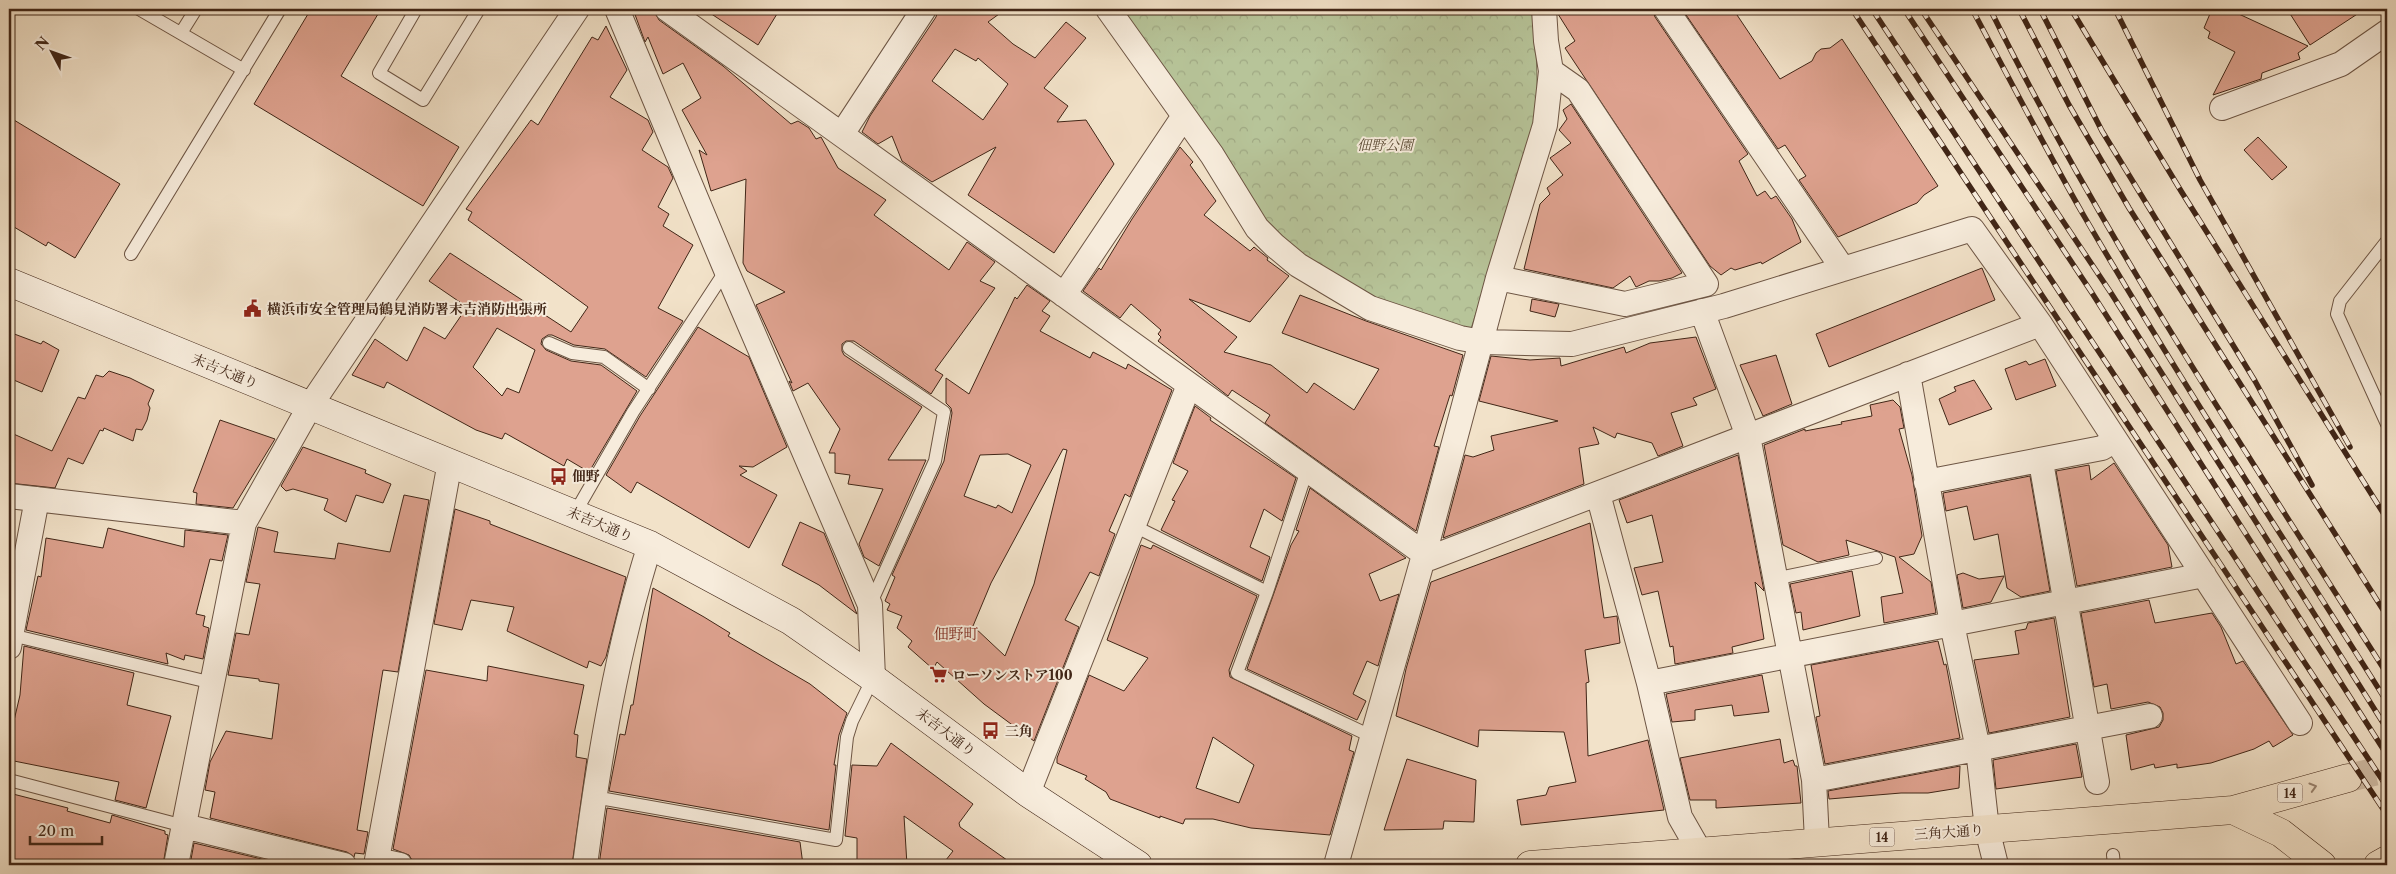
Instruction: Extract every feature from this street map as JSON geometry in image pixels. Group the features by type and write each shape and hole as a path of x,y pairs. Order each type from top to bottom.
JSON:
{"main road":[{"name":"14","path":"2233,810 2348,778"},
{"name":"三角大通り","path":"1530,865 1706,858 1817,841 2233,810"},
{"path":"2233,810 2281,833 2322,865"},
{"path":"2378,865 2387,860"}],"street":[{"path":"176,865 244,523 310,406 577,9"},
{"path":"617,9 726,270 870,605 873,678"},
{"path":"667,9 1430,558 2040,324"},
{"path":"842,134 924,9"},
{"path":"1108,9 1212,154 1257,228 1298,265 1370,308 1460,338 1482,342 1572,344 1702,311 1972,229 2040,324 2300,723"},
{"path":"1336,865 1424,555 1498,278 1545,125 1550,71 1544,9"},
{"path":"1666,9 1843,269"},
{"path":"2222,108 2341,64 2387,33"},
{"path":"1498,278 1625,304 1706,284 1578,90 1550,71"},
{"path":"1064,295 1184,116"},
{"name":"末吉大通り","path":"9,282 650,545 791,621 873,678 1028,793 1138,865"},
{"path":"1702,311 1748,436 1814,780 1817,841"},
{"path":"1908,374 1952,624 1978,749 1987,829 1996,865"},
{"path":"1028,793 1189,385"},
{"path":"1926,482 2041,462 2102,448 2115,440"},
{"path":"384,864 450,462"},
{"path":"2041,462 2097,782"},
{"path":"1598,494 1649,683 1680,817 1706,858"},
{"path":"9,496 244,523"},
{"path":"10,641 37,499"},
{"path":"585,865 594,797 632,602 650,545"},
{"path":"1649,683 1789,654 2204,575"},
{"path":"1814,780 2150,716"},
{"path":"184,826 344,865"}],"lane":[{"path":"139,9 244,70"},
{"path":"181,33 196,9"},
{"path":"131,254 280,9"},
{"path":"416,9 379,73 423,100 479,9"},
{"path":"2387,241 2340,301 2337,314 2387,424"},
{"path":"575,513 648,389 726,270"},
{"path":"549,343 572,353 604,357 648,389"},
{"path":"849,348 944,412 935,461 870,605"},
{"path":"1308,470 1267,592 1237,673 1373,737"},
{"path":"1134,526 1267,592"},
{"path":"1774,579 1876,558"},
{"path":"10,641 212,683"},
{"path":"594,797 836,840 846,737 852,720 873,678"},
{"path":"9,780 184,826"}],"green space":[{"name":"佃野公園","path":"1114,9 1535,9 1538,116 1470,332 1374,297 1305,256 1259,218"}],"building":[{"path":"311,9 381,9 341,76 459,147 423,206 254,104"},
{"path":"633,9 653,9 659,20 723,66 791,124 798,121 809,128 816,139 821,137 838,168 886,200 874,215 949,270 967,242 995,262 980,281 995,288 935,370 943,375 931,394 854,341 846,341 842,344 844,355 922,407 888,460 926,460 879,566 864,557 859,544 883,489 848,484 850,475 835,473 835,453 829,453 840,429 808,383 793,391 789,381 792,383 756,305 785,292 747,271 743,263 746,179 711,191 699,150 707,155 682,110 701,98 683,63 663,74 648,37 645,42"},
{"path":"704,9 780,9 758,45"},
{"path":"938,9 1006,9 988,22 1013,44 1035,58 1066,22 1086,38 1044,88 1068,106 1057,122 1086,120 1114,164 1054,253 968,195 996,147 932,182 902,161 892,136 878,144 862,132 870,116 936,17","holes":["955,49 976,61 978,58 1008,84 983,120 932,81"]},
{"path":"1558,9 1652,9 1655,17 1748,154 1739,161 1757,196 1765,191 1771,199 1776,196 1792,219 1801,242 1762,264 1761,262 1735,270 1731,268 1721,275 1710,266 1565,48 1575,41 1558,14"},
{"path":"1682,9 1733,9 1780,79 1812,61 1816,53 1821,49 1830,48 1842,39 1938,186 1924,195 1917,203 1838,237 1799,180 1806,176 1785,145 1778,149"},
{"path":"2212,9 2228,9 2308,46 2298,53 2300,59 2262,73 2261,79 2213,95 2235,52 2208,38 2210,32 2204,28"},
{"path":"2287,9 2365,9 2310,45"},
{"path":"606,26 627,70 610,97 648,120 653,132 642,150 668,167 673,178 658,207 669,214 663,226 693,245 658,308 683,321 646,377 605,349 574,345 552,335 542,339 541,344 546,350 571,361 601,365 637,391 589,472 567,459 564,466 505,433 502,439 476,430 387,382 384,388 352,375 375,339 407,361 424,327 445,339 467,307 429,281 450,253 571,332 588,307 468,220 472,212 466,209 531,120 538,125 592,37 598,40","holes":["497,328 535,350 519,393 507,388 502,396 473,367"]},
{"path":"1571,104 1682,273 1672,278 1649,281 1636,287 1630,276 1613,288 1524,269 1540,204 1550,194 1547,188 1563,175 1550,158 1571,143 1559,130 1567,119 1563,110"},
{"path":"9,117 120,184 75,258 48,242 46,246 9,224"},
{"path":"2258,137 2287,167 2272,180 2244,150"},
{"path":"1180,147 1193,162 1190,165 1216,201 1204,215 1250,251 1254,247 1268,258 1267,260 1289,276 1250,322 1189,299 1237,337 1224,352 1271,365 1307,393 1314,383 1354,410 1379,369 1282,333 1300,295 1366,321 1463,355 1452,396 1450,395 1434,446 1439,447 1416,531 1265,423 1270,415 1232,390 1228,396 1158,341 1161,337 1158,334 1161,330 1131,304 1120,318 1083,291 1099,268 1101,270"},
{"path":"1982,268 1995,300 1829,367 1816,334"},
{"path":"1027,285 1050,301 1042,311 1050,316 1040,331 1090,358 1093,352 1126,369 1128,364 1172,390 1130,497 1125,494 1109,531 1115,534 1099,576 1090,572 1065,620 1079,627 1034,741 984,704 937,662 933,669 908,647 912,641 897,628 902,616 887,610 890,604 885,601 895,577 892,575 944,461 952,413 951,408 946,403 946,378 969,394 1015,297 1017,299","holes":["1063,449 1067,450 1034,584 1005,656 973,626 991,583","1008,454 1031,465 1012,513 998,505 996,508 964,496 980,455"]},
{"path":"1532,299 1559,304 1555,317 1530,311"},
{"path":"698,327 749,357 787,447 753,467 739,466 747,471 740,475 777,495 749,548 637,482 631,493 606,475 640,416"},
{"path":"9,332 41,344 43,341 59,350 42,392 9,378"},
{"path":"1696,337 1716,389 1693,398 1697,405 1671,413 1683,446 1658,456 1652,443 1617,433 1615,438 1593,427 1599,444 1579,448 1584,484 1443,538 1465,455 1473,457 1494,450 1491,436 1558,421 1479,401 1491,356 1530,360 1560,358 1561,366 1624,347 1626,353 1650,343"},
{"path":"1776,355 1792,404 1763,416 1740,365"},
{"path":"2045,359 2056,386 2016,400 2005,369 2026,361 2029,365"},
{"path":"109,371 130,378 154,390 148,404 150,408 147,420 142,430 136,429 133,441 104,428 103,431 100,430 83,464 68,458 55,488 9,483 9,432 52,451 78,397 85,399 96,375 103,377"},
{"path":"1974,380 1992,409 1949,425 1939,399 1956,391 1954,387"},
{"path":"1893,400 1900,407 1904,428 1899,429 1912,475 1922,536 1914,554 1899,557 1931,582 1936,613 1884,623 1881,597 1903,593 1895,557 1846,540 1849,555 1818,562 1783,545 1764,445 1805,429 1805,431 1842,424 1841,422 1872,416 1870,405"},
{"path":"1195,406 1211,418 1210,420 1296,478 1282,521 1264,509 1250,547 1270,557 1262,581 1161,530 1175,501 1172,500 1188,471 1173,463"},
{"path":"220,420 275,439 233,508 196,504 197,493 193,492"},
{"path":"303,447 366,470 365,473 391,484 383,503 356,495 346,522 324,510 328,499 293,489 286,491 281,486"},
{"path":"1738,455 1764,591 1755,582 1764,639 1732,647 1733,653 1675,664 1673,646 1670,647 1658,591 1642,595 1634,568 1663,562 1652,515 1627,523 1619,500"},
{"path":"2114,463 2168,545 2172,567 2077,586 2056,471 2089,465 2091,480"},
{"path":"2030,476 2050,591 2021,597 2007,588 1998,534 1974,540 1967,506 1946,511 1943,493"},
{"path":"1310,488 1406,558 1369,574 1380,601 1399,594 1378,666 1367,661 1353,694 1366,701 1357,720 1247,669 1291,545 1299,531 1296,530"},
{"path":"404,495 429,500 398,672 383,670 357,830 368,832 364,854 355,853 354,857 347,852 210,818 215,792 205,790 210,762 226,731 272,739 279,684 228,675 236,633 249,635 260,584 246,582 258,527 278,532 274,552 335,559 338,543 390,552"},
{"path":"455,509 490,521 490,524 626,577 606,657 601,666 589,661 587,668 507,631 514,607 471,600 462,630 434,624"},
{"path":"800,522 824,533 857,614 819,585 782,565"},
{"path":"1590,523 1604,618 1617,616 1620,643 1585,650 1589,682 1586,683 1588,756 1648,740 1664,810 1521,825 1517,800 1546,795 1549,787 1576,782 1564,732 1479,730 1478,747 1396,716 1406,669 1431,582"},
{"path":"108,528 184,547 185,530 228,535 222,561 210,559 196,614 205,616 203,626 209,628 203,659 185,655 184,660 166,653 168,664 26,630 38,576 41,577 46,538 103,548"},
{"path":"1141,545 1151,549 1153,545 1257,596 1229,670 1230,677 1352,736 1349,750 1354,752 1330,835 1251,828 1213,819 1185,819 1183,824 1160,816 1160,818 1110,799 1106,792 1085,779 1087,776 1057,763 1057,758 1089,675 1124,691 1148,658 1107,640","holes":["1213,737 1254,765 1239,803 1196,788"]},
{"path":"1852,571 1860,616 1803,630 1801,612 1796,613 1790,584"},
{"path":"1963,573 1979,579 2004,576 1991,602 1963,608 1957,575"},
{"path":"653,588 704,617 730,633 728,636 810,684 847,713 839,735 834,765 836,765 829,830 609,791 620,734 625,735 631,705 633,705"},
{"path":"2149,600 2155,623 2212,613 2221,627 2236,664 2243,661 2293,735 2273,747 2269,741 2254,749 2211,763 2177,768 2177,764 2155,768 2154,764 2131,770 2126,735 2159,727 2163,720 2163,713 2160,707 2148,702 2111,709 2107,684 2094,687 2081,613"},
{"path":"2054,618 2070,717 1989,733 1974,660 2019,654 2015,631 2026,629 2028,623"},
{"path":"1938,641 1944,665 1946,664 1960,738 1825,764 1816,717 1820,716 1811,665"},
{"path":"24,646 134,673 127,705 171,716 146,808 115,800 119,782 9,760 9,742 20,695"},
{"path":"488,666 584,685 574,734 578,735 576,757 587,759 572,865 443,865 420,860 420,863 413,862 409,855 393,849 426,670 487,681"},
{"path":"1762,675 1769,712 1734,716 1732,705 1695,710 1695,720 1672,722 1666,694"},
{"path":"1780,739 1784,763 1793,760 1795,766 1797,766 1801,803 1716,808 1716,800 1690,800 1680,758"},
{"path":"891,743 973,804 959,823 960,827 1014,865 942,865 953,851 904,816 907,865 857,865 857,838 845,836 852,765 877,766"},
{"path":"2076,744 2082,777 1996,789 1993,760"},
{"path":"1407,759 1476,780 1474,822 1444,821 1443,829 1384,830"},
{"path":"1960,766 1959,788 1928,793 1901,793 1829,799 1828,791"},
{"path":"9,793 68,808 67,811 110,823 112,815 165,831 165,834 168,835 163,865 9,865"},
{"path":"607,808 800,842 803,865 599,865"},
{"path":"194,843 287,865 190,865"}],"tunnel":[{"path":"2348,778 2387,769"}],"railway":[{"path":"1852,9 2387,815"},
{"path":"1872,9 2387,787"},
{"path":"1904,9 2092,293 2387,755"},
{"path":"1921,9 2111,293 2387,729"},
{"path":"1972,9 2055,165 2120,278 2195,400 2387,702"},
{"path":"1990,9 2034,95 2130,264 2231,429 2387,674"},
{"path":"2019,9 2069,105 2129,208 2387,616"},
{"path":"2040,9 2102,131 2255,381 2312,485"},
{"path":"2071,9 2181,191 2387,519"},
{"path":"2115,9 2200,180 2350,447"}],"place":[{"name":"横浜市安全管理局鶴見消防署末吉消防出張所","path":"253,309"},
{"name":"佃野","path":"558,476"},
{"name":"ローソンストア100","path":"938,675"},
{"name":"三角","path":"991,731"}],"district":[{"name":"佃野町","path":"956,633"}]}
